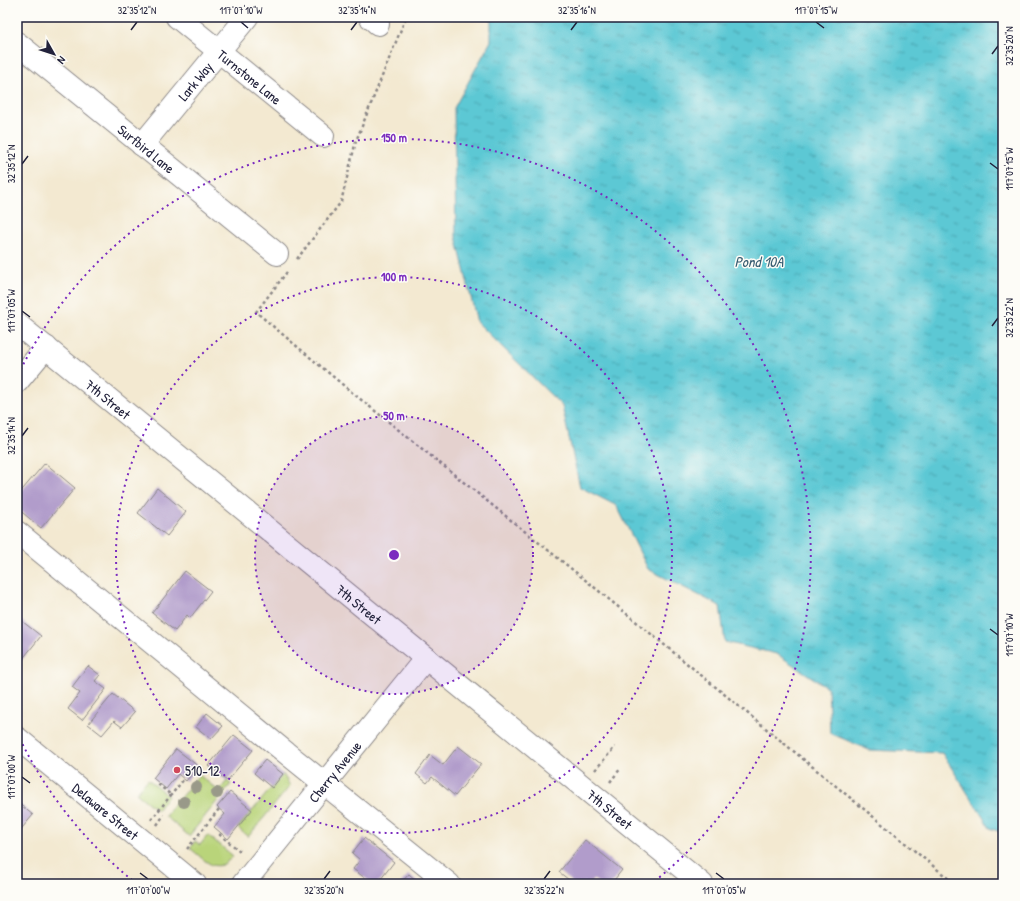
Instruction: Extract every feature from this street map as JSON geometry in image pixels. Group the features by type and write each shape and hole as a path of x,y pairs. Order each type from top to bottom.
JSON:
{"street":[{"name":"Turnstone Lane","path":"177,17 323,136"},
{"name":"Lark Way","path":"142,145 247,17"},
{"name":"Surfbird Lane","path":"17,43 287,262"},
{"name":"7th Street","path":"17,324 702,884"},
{"path":"17,382 46,347"},
{"path":"17,532 449,884"},
{"name":"Cherry Avenue","path":"243,884 426,658"},
{"name":"Delaware Street","path":"17,738 195,884"}],"path":[{"path":"406,17 356,141 341,202 287,262 256,312 355,395 594,587 955,884"},
{"path":"582,786 615,747"},
{"path":"150,820 184,779"},
{"path":"160,784 158,785 171,795"},
{"path":"187,849 219,809"},
{"path":"156,825 164,816"},
{"path":"221,834 220,835 240,851"}],"green space":[{"path":"283,774 290,786 248,837 238,828"},
{"path":"199,775 219,791 227,781 231,784 189,836 165,816"},
{"path":"148,779 168,796 157,810 136,793"},
{"path":"208,835 233,856 227,862 216,866 206,862 190,848 195,841 200,845"}],"water":[{"name":"Pond 10A","path":"491,17 1003,17 1003,833 990,828 942,753 869,750 830,733 828,688 777,654 725,642 720,606 648,569 617,506 580,487 562,406 477,322 456,236 454,108 491,41"}],"building":[{"path":"45,463 75,488 41,528 17,508 17,496"},
{"path":"157,488 186,512 167,536 138,513"},
{"path":"185,571 211,591 190,618 187,615 175,631 152,613"},
{"path":"18,618 41,636 17,666 17,620"},
{"path":"88,666 100,675 95,681 106,689 82,720 68,709 80,693 72,687"},
{"path":"113,694 135,712 122,727 114,721 102,735 88,724"},
{"path":"207,713 223,726 211,739 196,727"},
{"path":"234,735 253,750 227,781 208,766"},
{"path":"458,746 481,764 455,796 432,777 427,783 416,774 430,755 443,765"},
{"name":"510-12","path":"176,749 198,766 186,781 178,774 166,789 153,778"},
{"path":"265,760 283,774 272,788 254,773"},
{"path":"230,792 252,810 228,839 214,827 225,814 217,807"},
{"path":"17,802 33,815 17,834"},
{"path":"364,838 394,862 377,884 373,884 353,869 360,860 352,853"},
{"path":"585,840 622,870 611,884 600,884 593,879 589,884 574,884 559,872"},
{"path":"409,874 420,884 400,884"}],"place":[{"name":"510-12","path":"177,770"}]}
